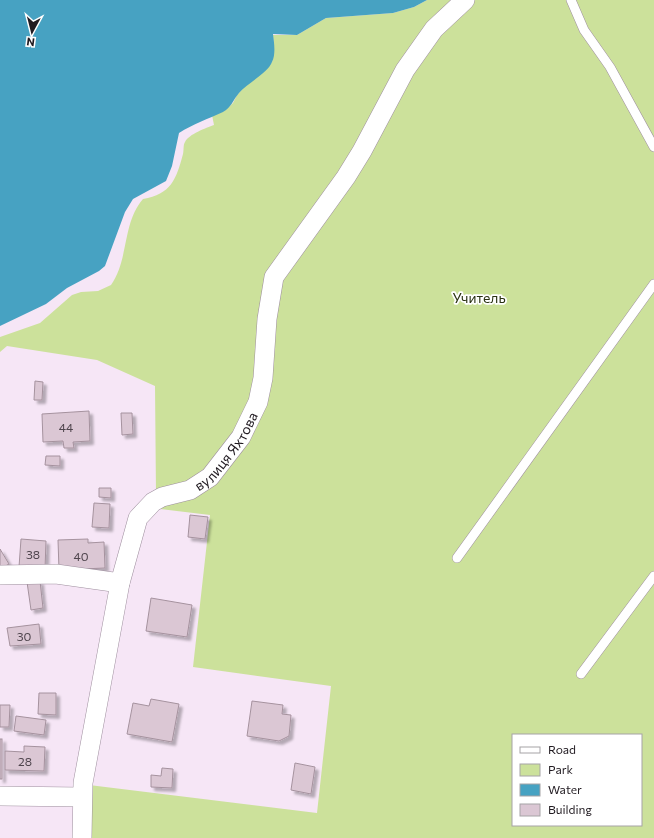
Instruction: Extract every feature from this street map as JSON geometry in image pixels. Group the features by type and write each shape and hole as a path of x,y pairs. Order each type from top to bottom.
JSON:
{"street":[{"name":"вулиця Яхтова","path":"82,838 83,782 120,583 138,518 153,502 162,497 190,490 210,477 241,437 258,402 261,390 267,319 276,274 330,202 346,177 362,151 405,70 434,29 465,0"},
{"path":"0,575 56,574 120,583"},
{"path":"0,796 82,797"}],"lane":[{"path":"571,0 584,30 610,68 654,147"},
{"path":"457,558 654,284"},
{"path":"581,674 654,576"}],"green space":[{"name":"Учитель","path":"427,0 654,0 654,838 89,838 89,785 317,813 331,686 193,667 210,515 152,508 155,504 187,497 201,489 212,480 233,456 251,428 258,415 265,394 272,312 281,275 277,267 268,284 264,303 261,360 257,389 248,413 241,426 207,474 190,485 156,495 155,386 97,360 7,346 0,352 0,337 40,323 72,295 81,292 98,291 111,285 121,264 128,230 136,209 143,199 160,194 171,184 178,171 184,145 187,139 190,136 214,125 212,115 224,111 233,103 237,95 245,86 272,62 274,48 273,35 297,35 326,18 393,13 414,7"}],"water":[{"path":"0,0 427,0 414,7 393,13 326,18 297,35 273,34 274,55 270,66 243,89 226,110 179,133 172,166 166,181 133,199 125,212 105,266 99,271 67,288 46,304 0,326"}],"building":[{"path":"35,381 43,382 42,400 34,400"},
{"path":"89,411 90,441 73,442 74,448 64,448 63,441 43,442 42,414"},
{"path":"121,413 132,413 133,434 122,435"},
{"path":"46,456 60,456 60,466 45,465"},
{"path":"99,488 111,488 111,498 99,497"},
{"path":"94,503 110,504 109,528 92,527"},
{"path":"190,515 208,517 205,539 188,537"},
{"path":"21,539 46,541 45,569 19,567"},
{"path":"88,539 88,543 104,542 105,568 59,570 58,540"},
{"path":"0,549 9,564 0,569"},
{"path":"40,581 43,608 31,610 27,582"},
{"path":"151,598 192,605 187,637 146,631"},
{"path":"39,624 41,644 10,646 7,628"},
{"path":"39,693 56,693 56,715 38,714"},
{"path":"151,699 179,704 172,742 127,734 133,703 149,706"},
{"path":"252,701 283,705 282,714 291,715 289,736 279,741 247,736"},
{"path":"0,705 10,705 9,727 0,727"},
{"path":"16,716 46,720 44,735 14,731"},
{"path":"0,739 2,739 2,779 0,779"},
{"path":"24,746 45,747 44,771 5,770 5,751 24,752"},
{"path":"295,763 315,767 311,794 291,790"},
{"path":"162,768 173,769 172,788 151,787 151,775 161,776"}]}
